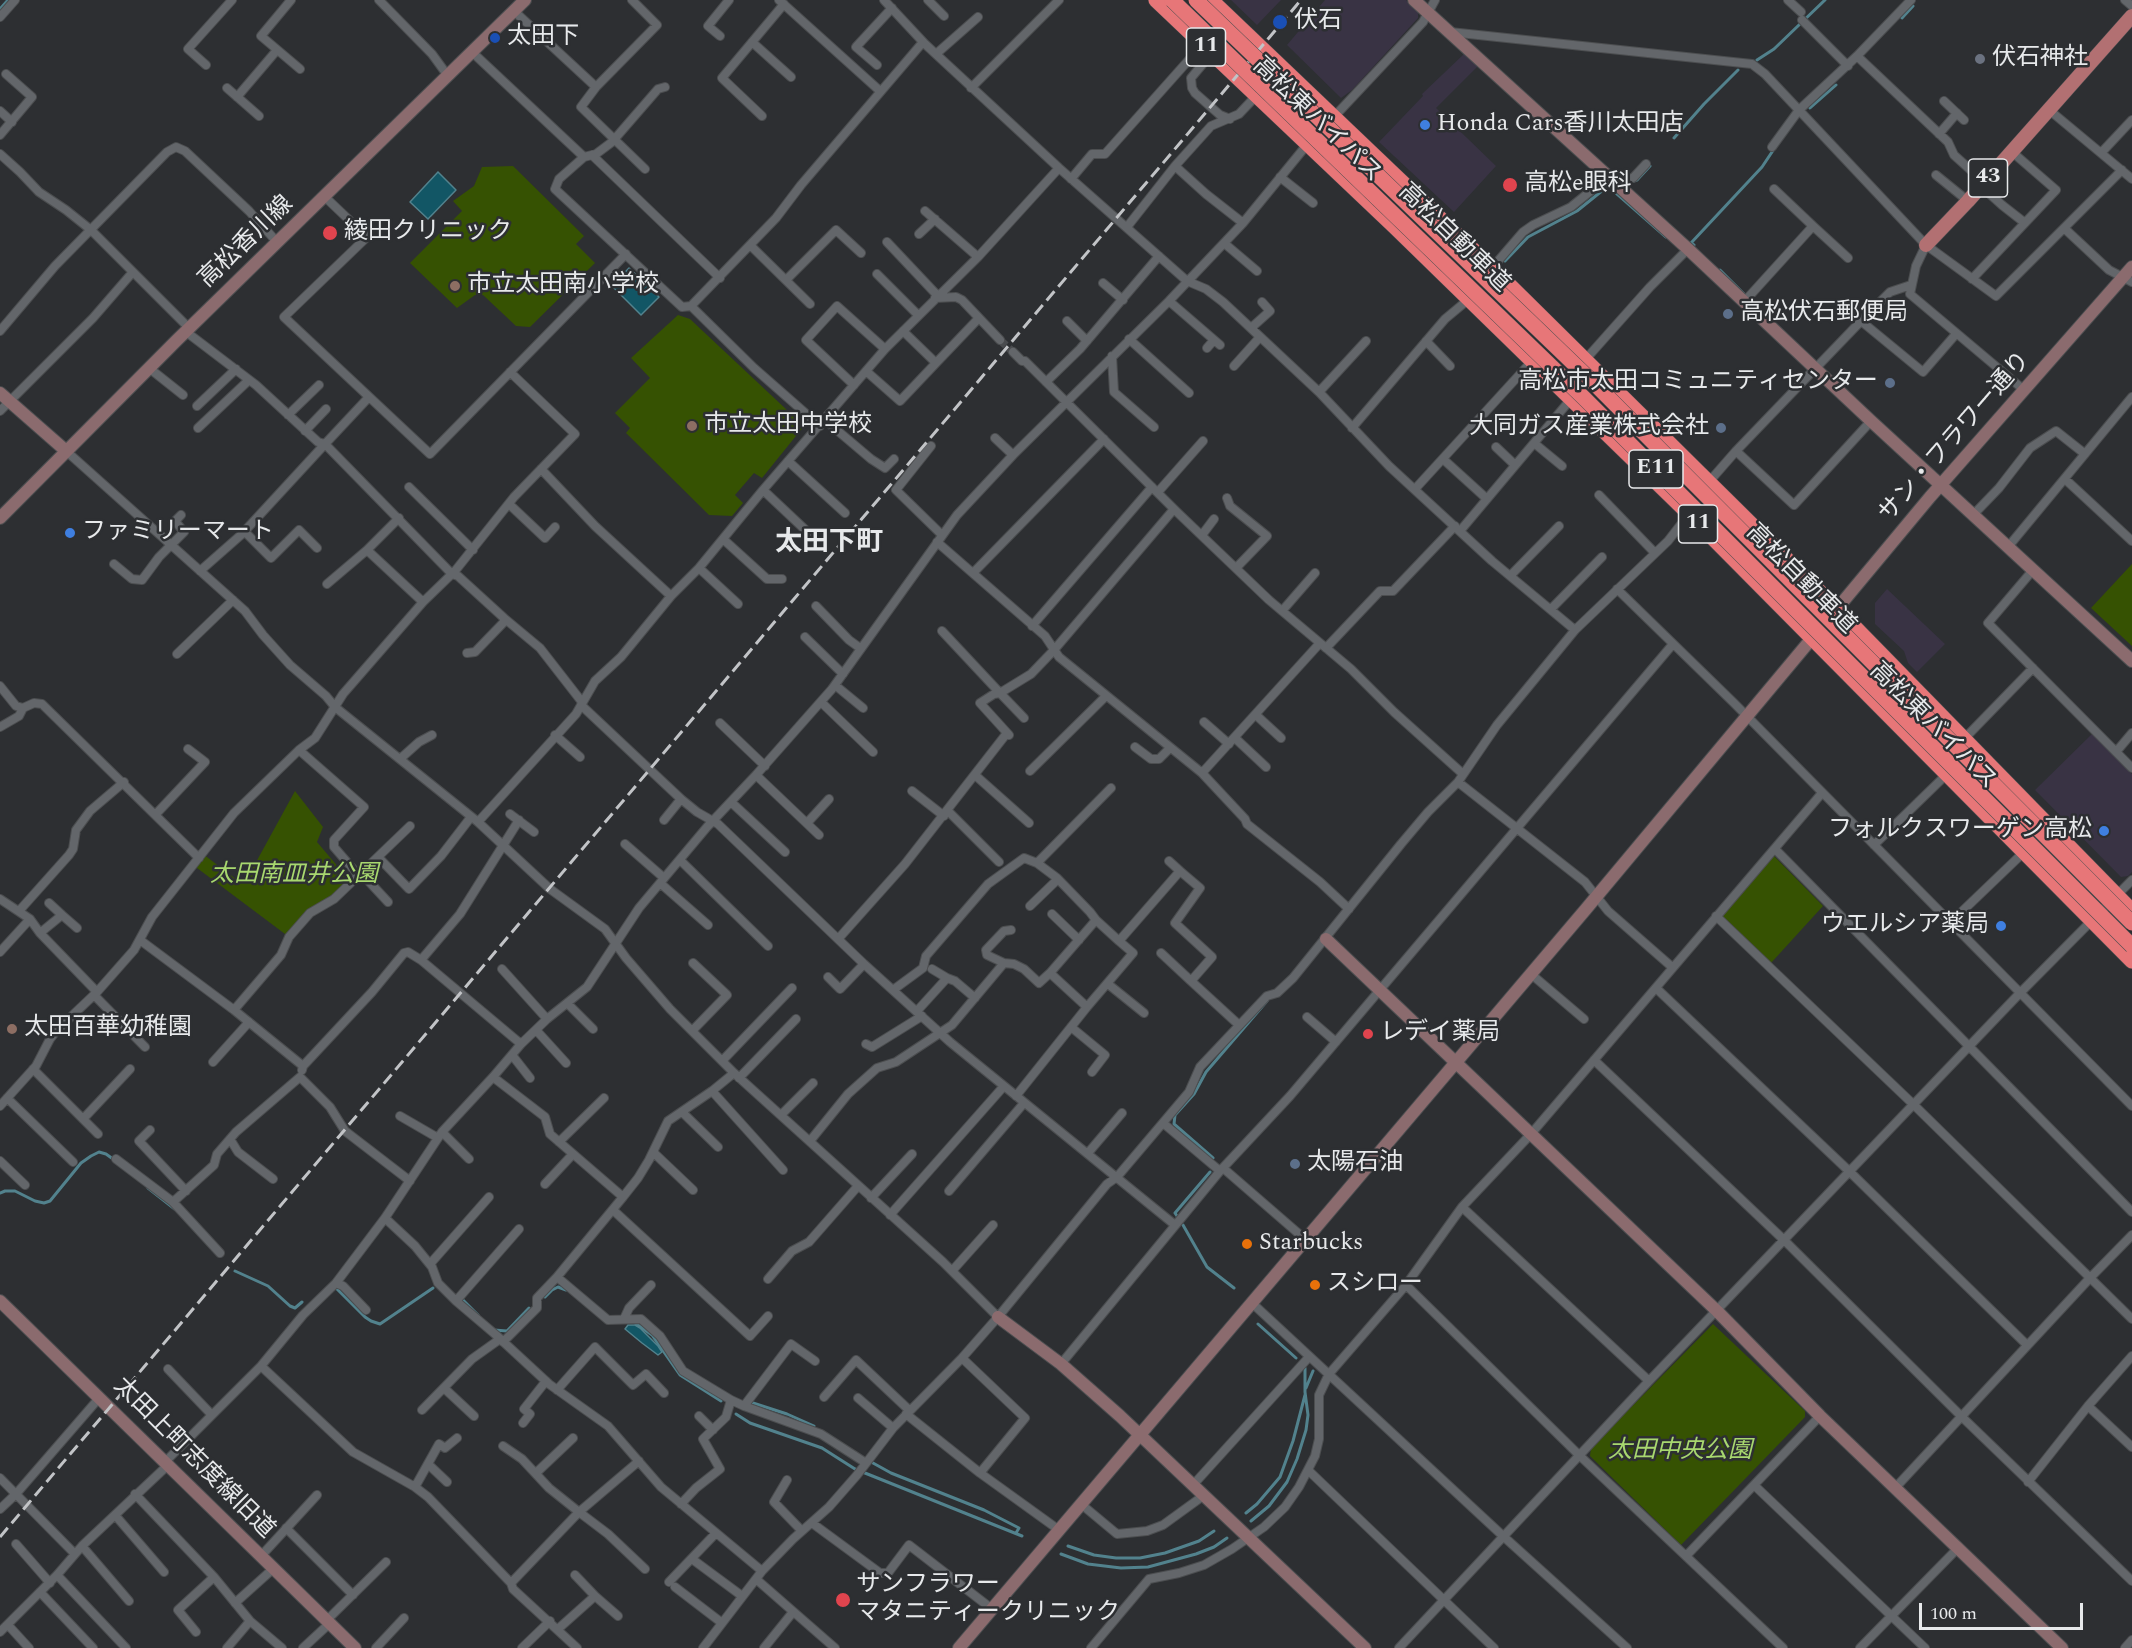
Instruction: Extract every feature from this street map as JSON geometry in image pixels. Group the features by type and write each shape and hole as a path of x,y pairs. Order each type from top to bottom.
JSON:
{"highway":[{"name":"高松東バイパス","path":"1156,0 1469,298 1689,514 2132,961"},
{"name":"高松自動車道","path":"1173,0 1586,399 2132,946"},
{"name":"高松自動車道","path":"1196,0 1598,387 2132,923"},
{"name":"高松東バイパス","path":"1211,0 1492,268 1837,609 2132,911"}],"main road":[{"name":"43","path":"1926,245 2132,16"}],"street":[{"path":"0,17 15,0"},
{"path":"206,65 188,49 232,0"},
{"path":"291,0 261,36 300,69"},
{"path":"379,0 432,54 448,76"},
{"path":"632,0 657,25 596,87 581,107 645,169"},
{"path":"720,36 708,26 729,0"},
{"path":"884,0 971,88 1187,282 1206,289 1251,328 1319,392 1352,428 1415,489 1510,576 1575,630"},
{"path":"928,0 944,16"},
{"path":"971,88 1059,0"},
{"path":"1414,0 1688,249 2132,661"},
{"path":"0,1632 57,1575 82,1546 167,1463 211,1414 261,1366 303,1315 336,1283 385,1218 440,1135 521,1044 547,1019 587,987 639,908 712,822 765,766 835,685 957,515 1013,455 1169,301 1243,223 1308,143 1423,22 1435,0"},
{"path":"1788,0 1848,66"},
{"path":"1772,147 1799,110 1848,66 1911,0"},
{"path":"2125,0 2132,6"},
{"path":"762,116 722,78 782,2 880,91"},
{"path":"519,4 596,87"},
{"name":"高松香川線","path":"0,518 65,450 519,4"},
{"path":"877,65 856,47 892,8"},
{"path":"936,54 978,17"},
{"path":"1449,32 1752,64 1765,74 1926,245 1996,296 2122,170"},
{"path":"752,42 791,77"},
{"path":"665,87 658,89 615,140 588,156 559,179 555,189 682,307 691,306 777,218 801,185 923,42"},
{"path":"1208,49 1191,78 1192,88 1220,115 1230,119"},
{"path":"1071,179 1092,154 1106,154 1208,49"},
{"path":"237,97 277,50"},
{"path":"472,52 720,278"},
{"path":"1857,57 1948,142 1954,155 2002,205 2025,223"},
{"path":"0,135 32,97 6,74"},
{"path":"227,88 259,116"},
{"path":"1127,227 1175,166 1211,126 1239,114 1257,95"},
{"path":"1944,101 1964,120"},
{"path":"2048,109 2132,179"},
{"path":"0,111 12,122"},
{"path":"1939,134 1957,113"},
{"path":"2101,153 2132,120"},
{"path":"0,332 55,266 167,152 176,147 185,151 249,211 277,242"},
{"path":"1972,279 2056,190 2011,152"},
{"path":"0,154 39,192 91,230 187,330 249,380 318,442 325,444 452,574 458,576 540,648 581,704 681,799 697,812 718,824 940,1033 1175,1225"},
{"path":"1492,268 1523,232 1533,225 1571,207 1603,181 1633,178 1646,164"},
{"path":"1175,166 1243,223"},
{"path":"378,857 409,889 576,714 596,681 621,657 671,596 699,568 885,349 978,257 1059,168"},
{"path":"1936,175 1968,201"},
{"path":"1280,177 1313,202"},
{"path":"1774,189 1848,258"},
{"path":"324,196 367,237 284,317 430,454 626,254"},
{"path":"925,211 978,257"},
{"path":"919,234 935,219"},
{"path":"1744,302 1813,226"},
{"path":"2064,228 2109,270 2127,280"},
{"path":"786,280 836,230 861,253"},
{"path":"887,242 936,297 956,297 962,300 1000,340"},
{"path":"1224,243 1257,271"},
{"path":"750,245 810,304"},
{"path":"1926,245 1916,266 1909,291 1912,297 2025,390"},
{"path":"1585,360 1650,286 1688,249"},
{"path":"1046,382 1087,341 1159,256"},
{"name":"サン・フラワー通り","path":"963,1647 992,1609 1596,897 1940,485 2127,280 2132,267"},
{"path":"0,411 5,397 93,318 132,273"},
{"path":"877,274 918,315"},
{"path":"1103,283 1123,300"},
{"path":"1708,483 1736,451 1890,292 1911,285"},
{"path":"1352,428 1445,319 1469,298"},
{"path":"1169,301 1217,342 1207,348"},
{"path":"1251,328 1270,311 1262,302"},
{"path":"691,306 754,368 822,423 885,468 894,459"},
{"path":"854,385 806,340 837,306 885,349"},
{"path":"866,371 900,401 978,319"},
{"path":"1067,321 1087,341"},
{"path":"1861,321 1923,372 1956,334"},
{"path":"903,331 936,363"},
{"path":"1234,366 1260,337"},
{"path":"1129,339 1189,393"},
{"path":"1319,392 1366,341"},
{"path":"1426,342 1450,366"},
{"path":"1013,352 1025,361 1174,509 1282,611 1323,645 1516,828 1585,882 1608,911 1672,967"},
{"path":"1112,356 1114,392 1154,428"},
{"path":"1415,489 1532,361"},
{"path":"149,368 183,395"},
{"path":"197,406 236,369"},
{"path":"0,1106 33,1069 57,1030 96,993 135,950 152,917 241,806 299,750 315,738 344,694 423,602 473,550 509,504 575,434 510,372"},
{"path":"198,428 249,380"},
{"path":"288,415 319,385"},
{"path":"5,397 245,611 263,636 335,707 475,819 550,889 605,929 626,958 736,1076 952,1271 998,1317 1061,1364 1140,1434 1365,1648"},
{"path":"200,571 244,531 369,397"},
{"path":"1202,773 1323,645 1380,591 1393,591 1487,500 1571,399"},
{"path":"2008,547 2130,401"},
{"path":"305,431 326,409"},
{"path":"1736,451 1794,505 1871,421"},
{"path":"1973,515 1999,488 2030,448 2056,430 2085,454"},
{"path":"995,438 1013,455"},
{"path":"973,573 1104,439"},
{"path":"1032,626 1155,490 1203,441"},
{"path":"1534,443 1563,466"},
{"path":"932,446 896,490 939,539 973,573 1045,636 1059,657 1202,773 1245,819 1246,824 1267,842 1282,850 1349,909"},
{"path":"1496,447 1515,465"},
{"path":"1443,459 1487,500"},
{"path":"788,461 845,513"},
{"path":"541,469 595,526 671,596"},
{"path":"2065,479 2132,542"},
{"path":"409,487 473,550"},
{"path":"763,490 814,538"},
{"path":"1599,495 1655,553"},
{"path":"1227,498 1230,506 1267,536 1236,568"},
{"path":"509,504 545,538 555,528"},
{"path":"839,938 905,864 1008,734 980,703 1031,674 1174,509"},
{"path":"703,1648 762,1571 829,1507 907,1412 962,1358 998,1317 1107,1184 1117,1177 1189,1092 1200,1067 1267,996 1277,993 1293,978 1428,812 1461,778 1497,725 1575,630 1668,541 1689,514"},
{"path":"114,564 132,579 142,580 159,556 184,532 175,522 181,515"},
{"path":"327,584 367,550 399,518"},
{"path":"1202,535 1214,519"},
{"path":"1510,576 1559,526"},
{"path":"244,531 271,558 299,530 317,548"},
{"path":"723,539 768,579 782,579"},
{"path":"367,550 423,602"},
{"path":"1551,609 1602,557"},
{"path":"699,568 738,604"},
{"path":"2033,570 1988,623 2132,768"},
{"path":"1282,611 1315,573"},
{"path":"1617,589 1746,715 2132,1106"},
{"path":"177,654 233,600"},
{"path":"816,606 849,640 860,648"},
{"path":"467,653 475,652 504,622 504,618"},
{"path":"942,631 1024,718"},
{"path":"805,637 843,674"},
{"path":"1061,1364 1221,1170 1290,1096 1673,644"},
{"path":"1964,738 2033,668"},
{"path":"835,685 863,708"},
{"path":"0,686 16,705 23,708"},
{"path":"1030,771 1106,696"},
{"path":"821,702 873,752"},
{"path":"0,727 19,716 23,708 34,703 42,704 199,858"},
{"path":"1256,715 1281,738"},
{"path":"1204,722 1266,767"},
{"path":"720,723 765,766"},
{"path":"2116,752 2132,734"},
{"path":"400,759 419,742 432,735"},
{"path":"555,735 580,757"},
{"path":"1135,747 1151,759 1159,759 1170,748"},
{"path":"156,814 205,762 189,749"},
{"path":"299,750 364,807 334,840 334,847 388,902"},
{"path":"1874,845 1947,774"},
{"path":"756,775 819,835"},
{"path":"975,775 1029,823"},
{"path":"19,911 69,855 73,849 76,830 90,811 124,782"},
{"path":"1037,863 1111,788"},
{"path":"912,792 946,813 999,862"},
{"path":"1091,1648 1149,1579 1204,1565 1264,1527 1285,1507 1309,1471 1315,1456 1319,1439 1319,1395 1329,1374 1406,1285 1462,1207 1531,1134 1822,793"},
{"path":"663,820 681,799"},
{"path":"807,823 829,799"},
{"path":"731,802 784,852"},
{"path":"510,814 534,832"},
{"path":"421,960 460,915 519,820"},
{"path":"234,1010 281,955 289,937 310,913 334,899 410,826"},
{"path":"625,844 708,925"},
{"path":"1775,849 2132,1212"},
{"path":"1951,922 2024,852"},
{"path":"893,990 923,968 926,956 988,884 1024,858 1037,863 1058,879 1096,920 1133,953 1016,1096"},
{"path":"680,860 768,946"},
{"path":"1169,861 1200,888 1175,923 1212,957 1191,981"},
{"path":"1119,941 1180,871"},
{"path":"1029,906 1058,879"},
{"path":"1399,1648 1649,1381 2020,993 2132,880"},
{"path":"0,899 30,920 145,1047"},
{"path":"49,903 76,928"},
{"path":"1052,914 1079,940"},
{"path":"40,933 62,915"},
{"path":"1716,916 1914,1105 2132,1319"},
{"path":"0,952 30,920"},
{"path":"1011,930 1004,932 986,950 987,955 1024,969 1039,983 1096,920"},
{"path":"1326,939 1717,1311 1820,1416 2062,1648"},
{"path":"140,940 234,1010 303,1066"},
{"path":"173,1202 214,1165 217,1154 230,1139 300,1077 303,1066 372,992 404,953 408,952 421,960 521,1044"},
{"path":"1161,953 1239,1025"},
{"path":"692,1031 728,995 693,963"},
{"path":"828,977 840,989 864,963"},
{"path":"810,1141 848,1094 877,1068 896,1062 952,1025 1004,963"},
{"path":"502,969 547,1019"},
{"path":"932,969 955,981 975,998"},
{"path":"1050,973 1087,1007"},
{"path":"1531,974 1584,1019"},
{"path":"866,1044 872,1047 919,1014 947,978"},
{"path":"1108,984 1144,1013"},
{"path":"722,1061 792,988"},
{"path":"1656,988 2028,1344"},
{"path":"567,1003 593,1029"},
{"path":"1307,1017 1336,1042"},
{"path":"422,1410 472,1359 502,1340 537,1308 537,1298 638,1178 668,1121 736,1076 795,1019"},
{"path":"213,1062 249,1022"},
{"path":"1071,1027 1105,1055 1092,1072"},
{"path":"536,1030 566,1063"},
{"path":"512,1055 530,1077"},
{"path":"1594,1060 1785,1241 1960,1416 2132,1581"},
{"path":"33,1069 98,1134"},
{"path":"83,1119 130,1069"},
{"path":"300,1077 330,1107 345,1131 410,1181"},
{"path":"493,1077 545,1118 550,1134 623,1197"},
{"path":"781,1115 813,1083"},
{"path":"890,1215 1004,1086"},
{"path":"712,1091 783,1170"},
{"path":"7,1098 73,1162"},
{"path":"559,1142 604,1098"},
{"path":"949,1191 1024,1103"},
{"path":"682,1112 718,1147"},
{"path":"1088,1153 1122,1113"},
{"path":"400,1116 440,1135 469,1160"},
{"path":"1163,1123 1306,1240"},
{"path":"150,1130 140,1141 186,1191"},
{"path":"230,1139 238,1152 273,1179"},
{"path":"653,1152 693,1190"},
{"path":"545,1184 573,1154"},
{"path":"871,1198 912,1154"},
{"path":"116,1158 173,1202 220,1253"},
{"path":"0,1161 25,1185"},
{"path":"768,1279 792,1251 809,1242 858,1186"},
{"path":"430,1264 489,1197"},
{"path":"1462,1207 1649,1381"},
{"path":"613,1210 750,1336 768,1316"},
{"path":"385,1218 407,1237 430,1264 438,1282 456,1301 546,1381 608,1426 661,1487 762,1571"},
{"path":"952,1271 993,1225"},
{"path":"456,1301 519,1229"},
{"path":"1896,1487 1960,1416 2132,1235"},
{"path":"557,1277 609,1320 641,1319 660,1336 668,1352 683,1371 744,1406 821,1434 862,1469"},
{"path":"336,1283 343,1286 366,1310"},
{"path":"624,1319 630,1308 651,1285"},
{"path":"1406,1285 1579,1455 1783,1648"},
{"name":"太田上町志度線旧道","path":"0,1300 355,1648"},
{"path":"1252,1303 1627,1648"},
{"path":"744,1406 791,1344 815,1361"},
{"path":"557,1390 595,1347 633,1385 646,1374 664,1392"},
{"path":"2028,1482 2132,1356"},
{"path":"1192,1485 1309,1357"},
{"path":"962,1358 1025,1418 980,1473"},
{"path":"824,1397 855,1360 907,1412 980,1473 1059,1530"},
{"path":"261,1366 354,1452 416,1487 428,1497 511,1583 513,1589 578,1648"},
{"path":"168,1369 211,1414"},
{"path":"523,1423 530,1414 524,1409 546,1381"},
{"path":"444,1388 474,1416"},
{"path":"0,1509 16,1494 100,1397"},
{"path":"858,1398 893,1428"},
{"path":"681,1504 696,1488 720,1469 703,1439 726,1417 731,1400"},
{"path":"2088,1407 2132,1447"},
{"path":"699,1416 713,1430"},
{"path":"1686,1556 1820,1416"},
{"path":"416,1487 439,1444 445,1448 457,1438"},
{"path":"536,1473 573,1438"},
{"path":"502,1446 522,1459 549,1488 608,1534 645,1569"},
{"path":"511,1583 579,1512 639,1461"},
{"path":"428,1464 447,1482"},
{"path":"1309,1471 1494,1648"},
{"path":"0,1478 75,1554"},
{"path":"787,1480 774,1502 802,1531"},
{"path":"1754,1485 1924,1648"},
{"path":"135,1494 214,1577 250,1621 282,1648"},
{"path":"261,1556 317,1495"},
{"path":"1081,1504 1117,1534 1147,1531 1163,1525 1203,1496"},
{"path":"115,1515 164,1572"},
{"path":"812,1523 880,1573 888,1573 909,1545 992,1609"},
{"path":"286,1528 353,1595"},
{"path":"716,1533 672,1584 722,1623"},
{"path":"16,1544 50,1582"},
{"path":"82,1546 129,1601"},
{"path":"1860,1648 1959,1547"},
{"path":"692,1559 742,1596"},
{"path":"303,1648 386,1562"},
{"path":"235,1603 274,1568"},
{"path":"57,1575 126,1648"},
{"path":"575,1575 618,1617"},
{"path":"196,1632 178,1610 214,1577"},
{"path":"756,1579 829,1646"},
{"path":"40,1592 93,1648"},
{"path":"558,1629 595,1596"},
{"path":"764,1648 793,1612"},
{"path":"376,1648 404,1618"},
{"path":"227,1648 250,1621"},
{"path":"522,1648 550,1621"},
{"path":"8,1625 29,1648"},
{"path":"2125,1648 2132,1640"}],"shaded area":[{"path":"1231,0 1281,0 1257,25"},
{"path":"1325,0 1406,0 1418,11 1418,18 1352,90 1341,98 1287,45"},
{"name":"Honda Cars香川太田店","path":"1464,54 1478,66 1436,108 1496,166 1454,212 1379,142 1423,96 1422,94"},
{"path":"1887,589 1945,644 1917,672 1908,663 1904,651 1875,624 1875,603"},
{"name":"フォルクスワーゲン高松","path":"2092,734 2132,774 2132,872 2128,876 2121,877 2035,790"}],"green space":[{"path":"513,166 584,236 576,244 595,263 530,327 516,326 483,295 475,295 457,308 410,263 462,211 453,201 474,186 482,167"},
{"path":"678,315 690,319 804,426 762,478 754,473 735,495 743,503 732,516 709,515 626,433 630,428 615,413 650,378 631,358"},
{"path":"2132,564 2132,646 2091,608"},
{"name":"太田南皿井公園","path":"295,791 323,827 317,842 351,882 310,913 289,937 193,865 203,854 241,883 255,864"},
{"path":"1774,856 1823,906 1771,963 1721,915"},
{"name":"太田中央公園","path":"1713,1324 1805,1411 1805,1417 1681,1545 1590,1456 1591,1448"}],"water":[{"path":"438,172 456,190 428,219 410,202"},
{"path":"629,268 659,297 641,315 612,286"},
{"path":"628,1325 640,1328 662,1352 658,1355 642,1343 625,1329"}],"waterway":[{"path":"0,9 8,0"},
{"path":"1757,60 1774,49 1825,0"},
{"path":"1902,18 1913,6"},
{"path":"1674,138 1738,70"},
{"path":"1810,108 1836,85"},
{"path":"1694,245 1691,243 1762,167 1774,149"},
{"path":"1627,183 1637,180 1650,166"},
{"path":"1505,261 1528,237 1577,211 1608,186 1666,237"},
{"path":"1720,270 1747,297"},
{"path":"1213,1158 1174,1124 1175,1115 1194,1094 1206,1072 1267,1001"},
{"path":"0,1193 15,1191 44,1203 50,1201 81,1163 91,1156 99,1152 113,1159"},
{"path":"1177,1216 1175,1213 1210,1172"},
{"path":"148,1188 176,1210"},
{"path":"1183,1225 1207,1267 1234,1288"},
{"path":"235,1271 268,1286 290,1306 295,1308 302,1302"},
{"path":"335,1287 365,1317 380,1324 433,1288"},
{"path":"545,1297 558,1287 566,1290"},
{"path":"462,1299 478,1315"},
{"path":"494,1330 507,1331 529,1308"},
{"path":"635,1323 652,1335 680,1375 721,1401"},
{"path":"1258,1324 1296,1358"},
{"path":"1251,1521 1269,1506 1287,1482 1297,1459 1308,1415 1305,1368"},
{"path":"1306,1388 1313,1371"},
{"path":"1246,1513 1257,1504 1280,1477 1293,1441 1305,1395"},
{"path":"753,1403 814,1426"},
{"path":"736,1414 750,1423 822,1448 855,1469 1022,1536"},
{"path":"873,1463 891,1473 984,1510 1019,1528 1016,1533"},
{"path":"1068,1546 1094,1555 1140,1558 1165,1553 1199,1541 1214,1531"},
{"path":"1061,1554 1088,1564 1121,1568 1148,1567 1196,1554 1214,1547 1227,1538"}],"tunnel":[{"path":"1000,340 1013,352"}],"railway":[{"path":"0,1537 1301,0"}],"place":[{"name":"伏石","path":"1280,22"},
{"name":"太田下","path":"495,38"},
{"name":"伏石神社","path":"1980,59"},
{"name":"Honda Cars香川太田店","path":"1425,125"},
{"name":"高松e眼科","path":"1510,185"},
{"name":"綾田クリニック","path":"330,233"},
{"name":"市立太田南小学校","path":"455,286"},
{"name":"高松伏石郵便局","path":"1728,314"},
{"name":"高松市太田コミュニティセンター","path":"1890,383"},
{"name":"市立太田中学校","path":"692,426"},
{"name":"大同ガス産業株式会社","path":"1721,428"},
{"name":"ファミリーマート","path":"70,533"},
{"name":"フォルクスワーゲン高松","path":"2104,831"},
{"name":"ウエルシア薬局","path":"2001,926"},
{"name":"太田百華幼稚園","path":"12,1029"},
{"name":"レデイ薬局","path":"1368,1034"},
{"name":"太陽石油","path":"1295,1164"},
{"name":"Starbucks","path":"1247,1244"},
{"name":"スシロー","path":"1315,1285"},
{"name":"サンフラワー マタニティークリニック","path":"843,1600"}],"district":[{"name":"太田下町","path":"829,545"}]}
